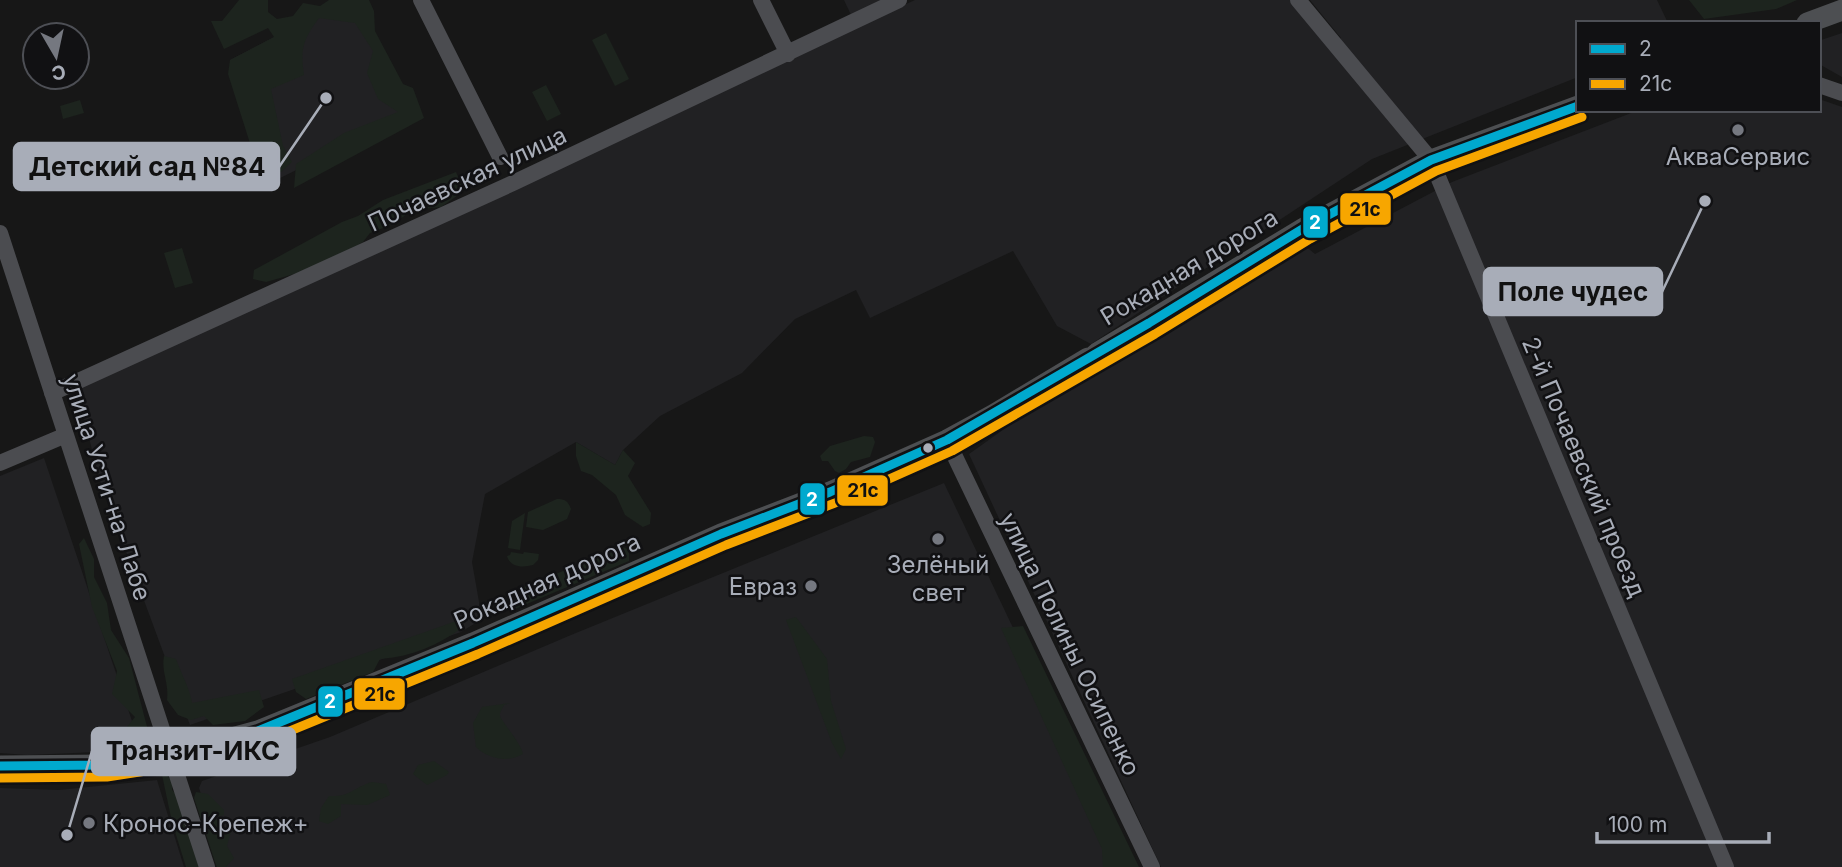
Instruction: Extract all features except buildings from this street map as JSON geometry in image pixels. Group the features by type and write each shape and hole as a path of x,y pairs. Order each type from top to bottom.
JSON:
{"main road":[{"path":"1812,21 1842,10"},
{"name":"Рокадная дорога","path":"0,766 106,765 169,755 270,726 473,643 714,537 830,492 947,440 1304,228 1431,160 1576,107"}],"street":[{"path":"421,0 500,157"},
{"path":"761,0 788,54"},
{"name":"Почаевская улица","path":"52,393 488,195 899,0"},
{"name":"2-й Почаевский проезд","path":"1298,0 1431,160 1726,867"},
{"path":"1821,86 1842,93"},
{"name":"улица Усти-на-Лабе","path":"0,233 207,867"},
{"path":"0,463 66,435"},
{"name":"улица Полины Осипенко","path":"947,440 1153,867"}],"shaded area":[{"path":"239,0 268,0 268,12 277,19 293,16 303,3 320,6 329,0 369,0 374,11 375,31 403,84 413,88 424,118 294,188 296,164 344,133 398,112 378,99 367,73 373,51 355,23 319,18 304,45 304,75 271,89 283,146 292,162 281,172 267,168 254,156 228,74 230,60 274,37 268,28 224,49 211,21 222,21"},
{"path":"346,0 416,111 272,182 230,60"},
{"path":"844,0 883,0 851,15"},
{"path":"915,0 1293,0 1329,49 1341,38 1310,0 1657,0 1667,21 1576,21 1576,78 1372,159 1091,344 1057,326 1013,251 870,318 856,290 795,319 742,373 660,416 623,450 615,465 576,442 485,494 472,562 482,619 461,632 190,725 100,481 76,387"},
{"path":"1689,0 1797,0 1776,9 1704,19"},
{"path":"606,33 629,79 615,86 592,40"},
{"path":"1842,33 1842,77 1821,65 1821,40"},
{"path":"546,85 561,114 547,121 532,92"},
{"path":"80,100 84,113 63,119 60,106"},
{"path":"1821,100 1842,107 1842,867 1161,867 969,454 1083,373 1304,245 1315,254 1452,182 1634,112 1821,112"},
{"path":"456,172 464,191 441,207 413,210 391,225 370,233 363,242 348,251 305,271 266,282 253,279 254,270 358,216 383,200"},
{"path":"182,248 193,283 175,288 164,253"},
{"path":"864,436 873,437 875,442 870,457 851,462 839,473 828,461 822,461 820,456 830,446"},
{"path":"576,442 615,465 623,450 635,463 628,476 651,513 650,524 643,527 625,515 616,495 592,475 581,471 576,456"},
{"path":"44,458 132,721 120,751 27,755 0,753 0,476"},
{"path":"944,483 1127,867 225,867 199,788 202,781 330,737 571,635"},
{"path":"557,499 566,501 570,506 567,519 543,530 526,527 528,512"},
{"path":"525,513 520,550 508,548 512,521"},
{"path":"84,538 94,559 94,577 107,603 111,630 129,658 150,738 148,744 134,751 110,748 135,717 112,694 117,671 92,607 79,544"},
{"path":"622,547 629,549 629,561 515,609 508,607 506,599 509,593"},
{"path":"511,552 539,554 538,560 533,565 517,566 507,556"},
{"path":"796,617 827,659 831,701 846,749 841,759 832,743 786,620"},
{"path":"462,619 463,627 444,639 414,653 380,659 373,672 306,699 296,692 292,679"},
{"path":"1023,626 1139,867 1103,867 1102,849 1001,628"},
{"path":"164,656 176,659 192,703 259,690 264,707 245,721 213,725 204,716 191,720 178,715 167,700"},
{"path":"510,703 504,705 500,715 523,754 505,759 492,757 476,747 473,723 482,707"},
{"path":"434,761 449,772 427,785 413,774 418,765"},
{"path":"162,775 173,781 172,790 180,798 200,867 186,867 172,822"},
{"path":"157,780 184,867 0,867 0,788 59,790"},
{"path":"372,782 386,784 390,795 367,805 341,804 341,816 328,824 319,821 321,808 329,796 347,794"},
{"path":"196,792 208,794 224,810 224,815 215,817 223,828 231,831 227,846 234,858 226,867 216,865 194,798"}],"transit line":[{"name":"2","path":"0,766 106,765 169,755 258,731 473,643 721,534 830,492 947,440 1149,323 1304,228 1431,160 1576,107"},
{"name":"21с","path":"0,778 107,777 172,767 263,742 478,654 726,545 835,503 952,451 1155,334 1310,239 1436,171 1582,117"}],"place":[{"name":"Детский сад №84","path":"326,98"},
{"name":"АкваСервис","path":"1738,130"},
{"name":"Поле чудес","path":"1705,201"},
{"name":"Зелёный свет","path":"938,539"},
{"name":"Евраз","path":"811,586"},
{"name":"Кронос-Крепеж+","path":"89,823"},
{"name":"Транзит-ИКС","path":"67,835"}]}
